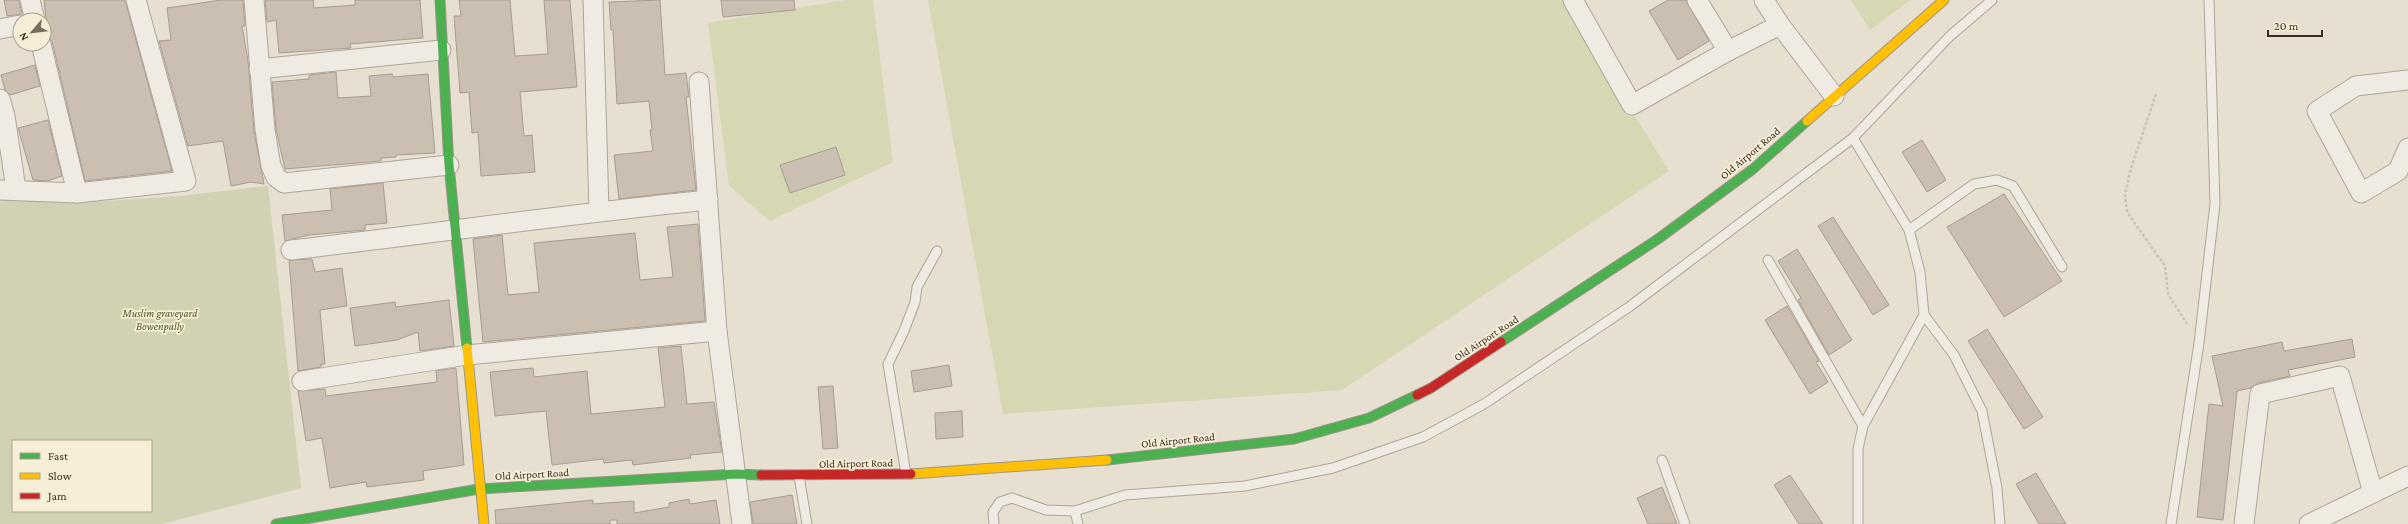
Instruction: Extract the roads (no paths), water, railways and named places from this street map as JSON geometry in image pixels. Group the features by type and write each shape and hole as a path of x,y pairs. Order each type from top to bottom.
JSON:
{"main road":[{"path":"440,0 441,50 449,165 457,231 466,355 479,489 484,524"},
{"name":"Old Airport Road","path":"276,524 479,489 736,474 799,476 906,474 1070,464 1294,439 1369,418 1431,388 1658,239 1753,169 1944,0"}],"street":[{"path":"30,0 33,12"},
{"path":"2,110 8,190 77,194 186,181 136,0"},
{"path":"254,0 265,130 271,166 276,177 284,184 449,165"},
{"path":"593,0 599,211"},
{"path":"1573,0 1632,105 1728,51 1780,25"},
{"path":"1697,0 1728,51"},
{"path":"1764,0 1780,25 1834,96"},
{"path":"0,29 12,26"},
{"path":"259,69 441,50"},
{"path":"43,52 77,194"},
{"path":"2408,80 2356,86 2317,111 2361,193 2398,171 2408,148"},
{"path":"699,82 717,331 742,524"},
{"path":"291,250 457,231 599,211 708,200"},
{"path":"302,381 466,355 717,331"},
{"path":"2244,524 2260,394 2340,376 2373,493"},
{"path":"2309,524 2408,476"}],"lane":[{"path":"994,524 993,512 1000,502 1012,498 1046,510 1075,511 1125,495 1245,486 1333,468 1422,437 1484,404 1629,307 1853,138 1950,36 1992,0"},
{"path":"2171,524 2199,343 2216,204 2209,0"},
{"path":"1853,138 1909,230 1920,272 1924,314 1954,355 1982,411 1997,488 2000,524"},
{"path":"1909,230 1974,184 1997,180 2013,186 2062,267"},
{"path":"906,474 888,364 904,331 915,302 916,287 937,251"},
{"path":"1768,260 1862,426"},
{"path":"1858,524 1858,449 1862,426 1924,314"},
{"path":"1662,460 1685,524"},
{"path":"799,476 807,524"},
{"path":"1075,511 1078,524"}],"park label":[{"name":"Muslim graveyard Bowenpally","path":"160,319"}]}
